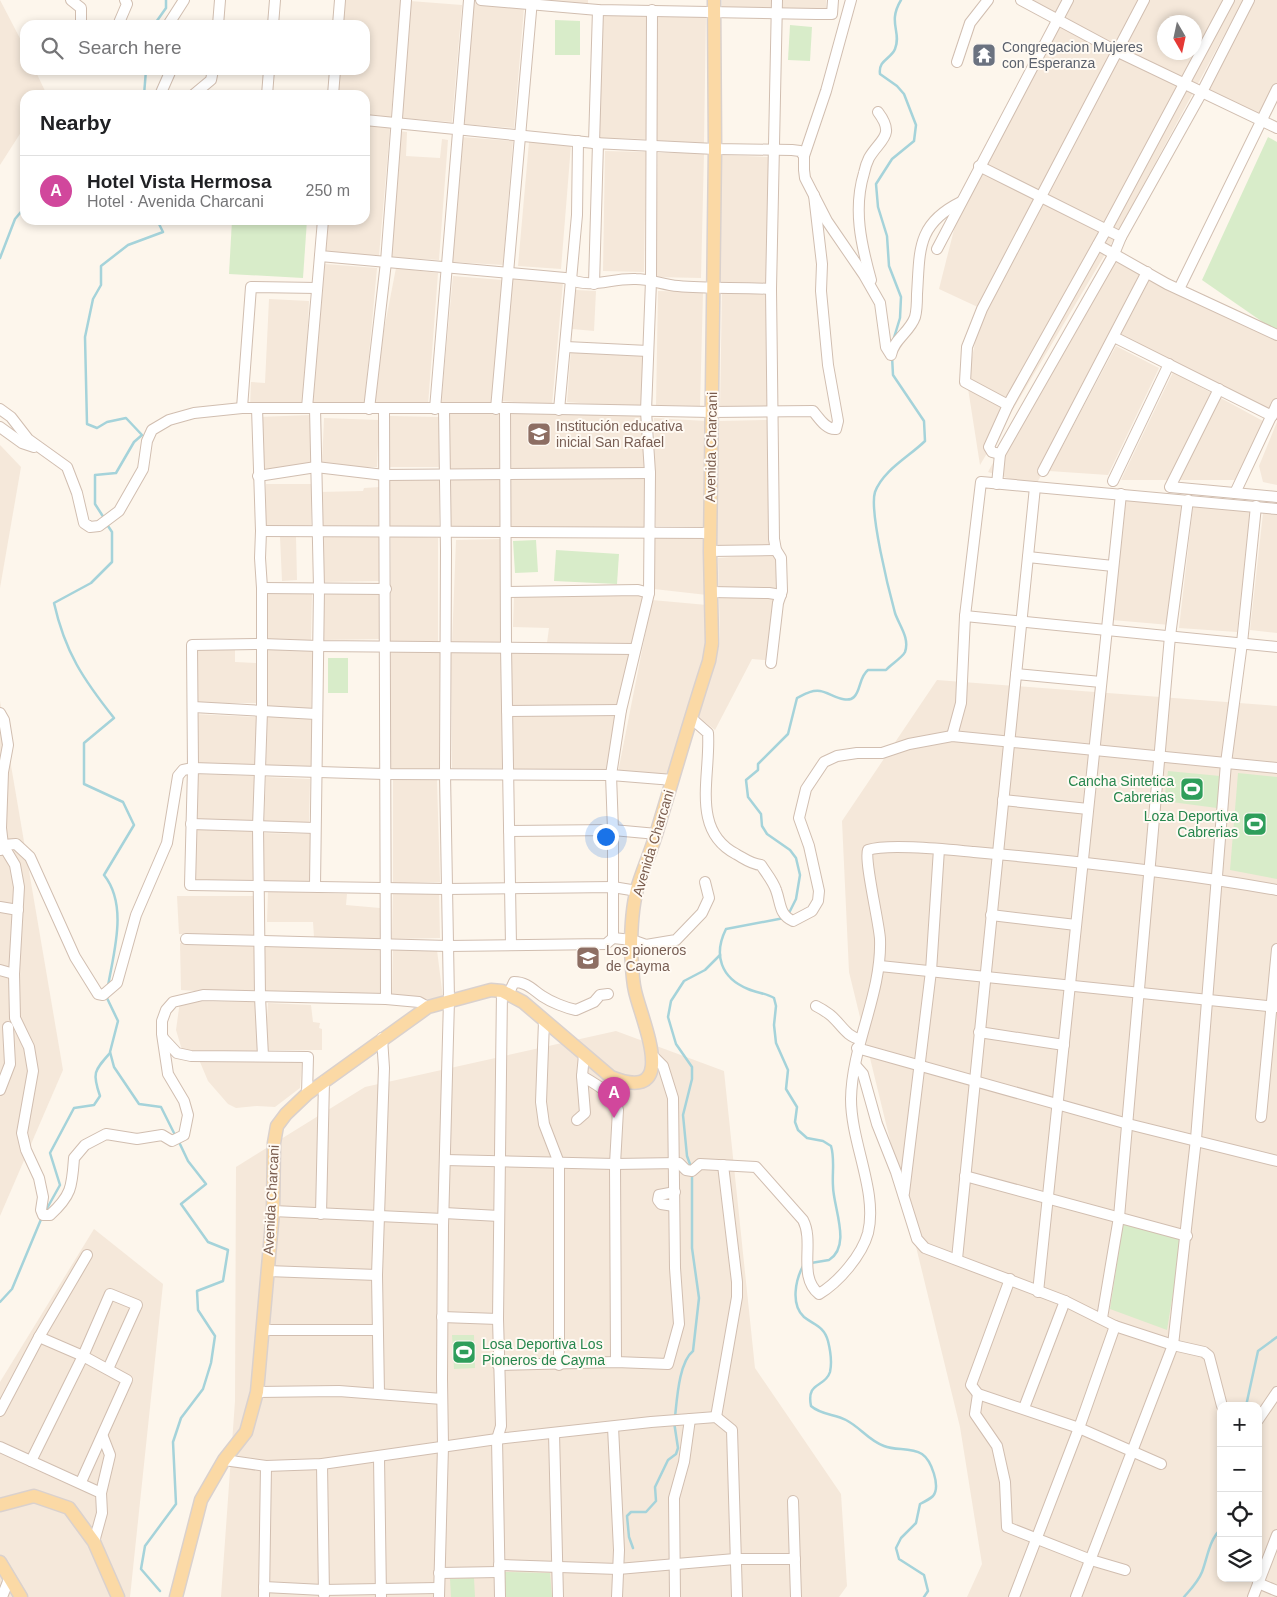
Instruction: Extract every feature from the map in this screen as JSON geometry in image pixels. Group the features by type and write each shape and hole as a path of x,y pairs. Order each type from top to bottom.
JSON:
{"main road":[{"name":"Avenida Charcani","path":"654,1056 635,991 632,940 636,891 657,834 709,661 712,643 710,534 715,149 714,6"},
{"name":"Avenida Charcani","path":"176,1597 201,1500 224,1460 246,1432 257,1392 273,1211 274,1143 278,1126 286,1114 306,1094 428,1007 480,991 505,993"},
{"path":"505,993 529,1007 611,1078 640,1083 650,1075 653,1069 654,1056"},
{"path":"0,1506 34,1496 69,1508 94,1542 118,1597"},
{"path":"0,1562 20,1597"}],"street":[{"path":"71,0 82,8 81,20"},
{"path":"120,20 127,4 125,0"},
{"path":"171,20 184,0"},
{"path":"218,20 220,0"},
{"path":"273,20 275,0"},
{"path":"338,20 340,0"},
{"path":"368,408 386,262 395,122 406,0"},
{"path":"266,1466 264,1592 324,1594 439,1592 444,1446 442,1399 443,1216 449,1000 445,774 446,532 445,473 440,409 445,268 469,0"},
{"path":"481,0 598,10 652,10 714,6 776,14 832,14 833,0"},
{"path":"771,663 781,595 781,558 776,550 774,539 774,412 771,289 777,0"},
{"path":"851,0 826,91 804,156 805,178 827,221 880,303 886,347 891,355 892,347 905,333 916,316 918,254 922,242 932,224 943,210 961,202"},
{"path":"957,62 970,23 988,0"},
{"path":"1021,0 1116,51 1277,128"},
{"path":"937,249 1068,0"},
{"path":"1008,405 965,382 968,347 982,309 1144,0"},
{"path":"1000,454 992,452 989,448 1008,405 1098,245 1229,0"},
{"path":"997,484 1000,454 1114,254 1121,237 1202,92 1249,0"},
{"path":"511,946 505,473 501,408 518,136 531,3"},
{"path":"594,284 598,10"},
{"path":"613,938 614,830 611,775 621,710 648,593 650,473 646,411 651,281 652,10"},
{"path":"162,90 169,75"},
{"path":"199,90 211,80 212,75"},
{"path":"267,90 269,75"},
{"path":"333,90 335,75"},
{"path":"1179,289 1277,89"},
{"path":"874,293 864,253 858,202 869,158 880,146 885,135 885,122 878,112"},
{"path":"370,120 596,143 800,151 804,156"},
{"path":"559,410 572,281 579,168 578,141"},
{"path":"979,166 1121,237"},
{"path":"0,410 11,417 28,438 67,467 77,493 84,523 90,527 99,526 120,512 143,469 147,441 152,430 169,420 194,413 242,408 501,408 711,412 813,411 831,430 836,429 838,421 828,365 821,292 822,264 814,196"},
{"path":"314,886 319,588 316,467 311,408 317,288 323,225"},
{"path":"1098,245 1179,289 1277,335"},
{"path":"320,256 565,278 580,284 628,279 678,286 771,289"},
{"path":"1043,471 1147,272"},
{"path":"242,408 251,287 317,288"},
{"path":"1114,337 1272,416"},
{"path":"566,347 648,351"},
{"path":"1113,480 1169,364"},
{"path":"1219,389 1170,486 1277,497"},
{"path":"1235,492 1277,404"},
{"path":"257,408 262,588 262,711 259,770 258,885 263,1056"},
{"path":"384,409 386,533 384,774 386,999"},
{"path":"0,427 22,442 46,451"},
{"path":"258,476 316,467 384,475 445,473 650,473"},
{"path":"952,736 961,702 965,616 981,482 1277,509"},
{"path":"958,1260 974,1081 1035,487"},
{"path":"1038,1292 1121,494"},
{"path":"1102,1318 1119,1218 1170,636 1188,500"},
{"path":"1076,1597 1134,1451 1173,1345 1187,1236 1196,1139 1226,763 1242,643 1256,506"},
{"path":"261,531 386,533 650,532 710,534"},
{"path":"710,552 776,550"},
{"path":"1028,557 1113,566"},
{"path":"262,588 386,589"},
{"path":"507,592 638,590 648,593"},
{"path":"711,592 781,595"},
{"path":"965,616 1277,647"},
{"path":"635,649 262,644 192,645 193,768 190,885 447,889 613,887 636,891"},
{"path":"1016,674 1101,682"},
{"path":"193,707 316,714"},
{"path":"507,711 621,710"},
{"path":"0,713 4,720 8,745 3,772 1,849 15,865 19,887 14,974 14,1018 29,1047 33,1071 22,1133 26,1150 39,1178 43,1197 41,1210 43,1215 50,1215 69,1194 74,1158 85,1145 97,1138 106,1134 137,1138 162,1135 172,1141 184,1135 188,1115 184,1101 168,1074 162,1037 162,1021 166,1010 173,1002 180,998 203,995 386,999 419,1002 428,1007"},
{"path":"691,718 708,733 706,806 710,827 720,842 730,851 752,864 761,865 776,888 782,912 786,918 793,921 812,911 818,901 819,891 813,871 809,846 799,818 806,789 824,762 837,756 857,753 882,754 909,744 952,736 1277,768"},
{"path":"1,849 16,844 30,856 75,957 98,994 103,995 117,983 136,915 167,843 178,776 183,770 193,768 315,770 384,774 611,775 672,780"},
{"path":"1003,800 1088,809"},
{"path":"192,824 315,828"},
{"path":"509,831 614,830 657,834"},
{"path":"445,1160 615,1164 675,1163 692,1171 700,1164 756,1167 803,1220 808,1229 807,1279 812,1288 820,1294 841,1278 868,1235 871,1214 852,1117 851,1096 859,1044 880,966 877,911 867,851 876,848 939,849 998,854 1150,870 1277,890"},
{"path":"903,1200 931,971 939,849"},
{"path":"186,939 511,946 606,944 613,938 632,940 646,945 676,940 702,913 709,898 705,882"},
{"path":"0,907 18,910"},
{"path":"991,915 1076,925"},
{"path":"1261,1116 1274,1006 1277,949"},
{"path":"880,966 1274,1006"},
{"path":"0,970 14,974"},
{"path":"500,1597 497,1439 501,1426 498,1319 505,993 514,982 521,982 535,989 544,997 576,1010 594,1002 600,995 608,994"},
{"path":"529,1007 544,997"},
{"path":"816,1006 831,1015 839,1026 859,1044 920,1066 1128,1124 1196,1139 1277,1161"},
{"path":"544,1021 541,1102 544,1124 559,1163 559,1365"},
{"path":"0,1087 10,1064 4,1026 20,1029"},
{"path":"980,1032 1064,1045"},
{"path":"162,1037 177,1053 191,1056 308,1057 306,1094"},
{"path":"379,1394 376,1275 384,1068 382,1038"},
{"path":"577,1120 585,1113 582,1076 584,1055"},
{"path":"498,1365 559,1365 616,1362 668,1364 678,1324 674,1268 675,1163 672,1133 673,1098 663,1066 654,1056"},
{"path":"856,1066 863,1074 877,1124 896,1172 903,1200 917,1239 925,1248 1065,1301 1115,1326 1173,1345 1204,1352 1209,1356 1221,1402"},
{"path":"582,1076 605,1093 617,1106 615,1164 616,1362"},
{"path":"321,1214 324,1081"},
{"path":"716,1417 737,1297 737,1282 723,1166"},
{"path":"965,1176 1187,1236"},
{"path":"674,1192 659,1195 658,1200 661,1204 674,1206"},
{"path":"273,1211 378,1216 499,1216"},
{"path":"0,1411 39,1337 87,1255"},
{"path":"267,1271 376,1275"},
{"path":"1010,1279 971,1385 978,1394 1079,1428 1161,1464"},
{"path":"31,1461 84,1356 110,1294 137,1304 108,1369"},
{"path":"1024,1408 1065,1301"},
{"path":"442,1317 498,1319"},
{"path":"1014,1597 1079,1428 1115,1326"},
{"path":"262,1330 377,1330"},
{"path":"39,1337 84,1356 126,1378 128,1383 82,1482"},
{"path":"257,1392 339,1391 442,1399"},
{"path":"1262,1414 1277,1392"},
{"path":"978,1394 975,1414 997,1446 1004,1482 1007,1527 1091,1560 1125,1570"},
{"path":"224,1460 266,1466 322,1464 497,1439 716,1417 732,1430 737,1597"},
{"path":"676,1597 674,1498 684,1462 690,1419"},
{"path":"613,1427 618,1569 617,1597"},
{"path":"554,1433 558,1597"},
{"path":"94,1542 102,1513 101,1493 110,1455 103,1436"},
{"path":"0,1447 82,1482 101,1493"},
{"path":"379,1457 382,1593"},
{"path":"322,1464 324,1594"},
{"path":"793,1501 796,1597"},
{"path":"1253,1597 1277,1535"},
{"path":"439,1573 499,1569 618,1569 735,1559 795,1559"},
{"path":"2,1597 9,1579"},
{"path":"1258,1583 1277,1591"}],"shaded area":[{"path":"0,0 20,38 20,75 37,75 45,90 20,90 20,134 0,165"},
{"path":"345,0 401,0 379,256 325,251 327,225 370,225 370,90 337,90 339,75 370,75 370,20 343,20"},
{"path":"536,0 588,0 588,5"},
{"path":"722,0 772,0 771,9 722,7"},
{"path":"782,0 826,0 826,8 782,10"},
{"path":"1021,0 1243,0 1117,234 980,465 967,382 982,309 939,289 961,202 1058,20"},
{"path":"1245,0 1277,0 1277,86 1261,120 1197,89"},
{"path":"410,1 462,5 452,122 401,118"},
{"path":"472,2 524,8 514,128 463,124"},
{"path":"601,11 650,12 647,139 598,138"},
{"path":"658,13 706,14 704,143 656,142"},
{"path":"398,131 407,132 406,156 440,158 442,139 448,140 439,260 389,257"},
{"path":"462,137 513,141 503,265 452,262"},
{"path":"529,142 571,145 561,269 518,266"},
{"path":"605,151 646,152 644,272 603,271"},
{"path":"658,153 704,153 701,278 655,277"},
{"path":"722,155 770,157 768,283 719,282"},
{"path":"1110,248 1147,270 1277,336 1277,404 1272,416 1114,337 1130,303 1035,487 988,472"},
{"path":"325,264 377,268 364,410 312,405"},
{"path":"396,268 438,273 428,405 375,406 376,371"},
{"path":"453,276 503,280 491,408 441,403"},
{"path":"513,277 563,282 552,405 502,401"},
{"path":"576,290 596,291 594,331 572,329"},
{"path":"658,291 703,292 700,406 656,405"},
{"path":"722,291 767,295 767,407 720,407"},
{"path":"269,299 309,301 304,407 250,406 251,382 265,383"},
{"path":"1116,346 1159,368 1108,475 1049,471"},
{"path":"571,349 645,354 641,408 567,402"},
{"path":"1173,372 1263,421 1238,480 1121,480"},
{"path":"508,410 643,416 646,469 510,468"},
{"path":"448,413 500,414 501,469 449,470"},
{"path":"311,415 312,468 259,469 258,417"},
{"path":"390,416 439,417 439,467 390,467"},
{"path":"324,418 379,420 377,467 316,467 322,465"},
{"path":"654,418 706,421 706,527 656,526"},
{"path":"767,420 772,546 716,546 719,421"},
{"path":"1277,422 1277,485 1263,482 1259,466"},
{"path":"0,445 21,467 0,588"},
{"path":"645,477 645,529 510,529 509,478"},
{"path":"450,478 501,478 501,527 450,527"},
{"path":"390,479 439,479 439,527 390,527"},
{"path":"266,484 311,484 311,525 266,526"},
{"path":"380,487 380,526 320,527 319,492 363,491 364,488"},
{"path":"1124,499 1184,504 1170,625 1112,620"},
{"path":"1193,506 1252,510 1237,632 1179,628"},
{"path":"1263,513 1277,515 1277,633 1250,630"},
{"path":"391,536 438,538 438,643 391,642"},
{"path":"280,537 296,537 297,580 282,581"},
{"path":"323,537 379,537 379,581 323,582"},
{"path":"706,537 707,595 654,589 653,538"},
{"path":"501,539 503,643 452,644 456,540"},
{"path":"783,553 775,661 752,659 715,730 697,716 720,643 718,558"},
{"path":"267,593 312,593 311,641 266,640"},
{"path":"324,594 379,594 380,639 324,640"},
{"path":"644,595 633,644 547,643 549,628 513,627 514,596"},
{"path":"652,600 707,605 706,646 670,775 618,772"},
{"path":"197,647 235,647 235,662 256,663 256,703 196,703"},
{"path":"268,649 313,651 311,709 266,707"},
{"path":"391,651 440,651 439,768 388,774"},
{"path":"503,651 504,768 452,768 451,652"},
{"path":"510,652 630,653 618,706 510,707"},
{"path":"937,680 1277,706 1277,1597 967,1597 982,1564 960,1427 849,972 842,821"},
{"path":"0,701 63,1070 0,1216"},
{"path":"618,711 610,771 511,770 511,713"},
{"path":"194,714 257,717 255,766 194,764"},
{"path":"267,717 312,718 311,766 266,765"},
{"path":"198,774 257,776 255,823 196,819"},
{"path":"266,777 310,779 309,824 264,822"},
{"path":"393,778 437,780 440,882 393,883"},
{"path":"194,827 256,829 255,883 193,881"},
{"path":"262,833 311,834 310,883 261,882"},
{"path":"268,891 347,894 346,905 380,908 380,939 314,937 313,922 267,922"},
{"path":"439,892 440,938 392,939 393,893"},
{"path":"177,896 254,896 255,935 179,934"},
{"path":"180,943 256,946 257,995 181,990"},
{"path":"262,946 381,948 380,994 264,991"},
{"path":"393,949 437,950 443,998 412,1000 392,995"},
{"path":"180,1001 256,1002 259,1052 182,1050 176,1030"},
{"path":"268,1003 311,1005 313,1022 320,1023 319,1028 322,1029 322,1050 265,1050"},
{"path":"616,1031 724,1071 755,1368 841,1494 847,1586 839,1597 221,1597 235,1401 236,1167 365,1087"},
{"path":"232,1058 302,1062 300,1088 275,1107 236,1108 228,1104 208,1081 200,1062"},
{"path":"94,1229 163,1284 130,1597 0,1597 0,1382"}],"green space":[{"path":"555,20 580,21 580,55 555,55"},
{"path":"790,25 812,27 810,61 788,60"},
{"path":"1268,137 1277,142 1277,332 1202,280"},
{"path":"232,225 307,225 303,278 229,274"},
{"path":"536,540 538,572 515,573 513,541"},
{"path":"556,550 619,554 617,584 554,581"},
{"path":"328,658 348,658 348,693 328,693"},
{"name":"Cancha Sintetica Cabrerias","path":"1168,771 1220,776 1217,808 1164,801"},
{"name":"Loza Deportiva Cabrerias","path":"1238,773 1277,777 1277,879 1230,870"},
{"path":"1123,1224 1179,1239 1181,1244 1167,1330 1110,1309"},
{"name":"Losa Deportiva Los Pioneros de Cayma","path":"452,1335 474,1335 475,1368 454,1369"},
{"path":"505,1572 550,1573 552,1597 505,1597"},
{"path":"474,1578 475,1597 451,1597 450,1579"}],"waterway":[{"path":"158,20 166,8 166,0"},
{"path":"893,341 900,318 901,297 889,266 887,236 878,207 876,184 892,159 914,141 916,125 904,94 897,86 880,74 881,66 893,52 897,43 895,15 901,0"},
{"path":"144,90 146,75"},
{"path":"0,258 15,219 20,213"},
{"path":"104,518 95,504 95,475 116,473 134,442 142,435 126,418 107,422 97,428 87,424 85,337 93,299 101,285 101,266 128,245 163,232 160,225"},
{"path":"788,915 796,899 800,875 796,858 790,850 767,834 762,826 761,814 748,797 746,780 758,770 758,764 788,734 797,698 817,691 842,699 851,699 856,694 863,676 868,670 886,670 905,652 906,647 905,637 895,613 884,570 877,533 874,502 875,492 884,477 925,441 924,421 893,375 892,356"},
{"path":"106,523 112,532 112,562 91,583 54,603 58,620 76,664 114,718 84,743 84,784 123,802 134,825 104,875 116,900 117,914 116,943 108,986"},
{"path":"784,918 726,929 720,948 720,957 722,965 731,979 748,989 774,998 776,1006 774,1025 776,1043 788,1070 786,1089 797,1107 795,1122 798,1130 807,1138 823,1141 831,1146 834,1195 840,1226 839,1245 836,1254 829,1260 811,1263"},
{"path":"691,1167 687,1156 683,1115 692,1079 692,1067 676,1044 668,1017 671,1001 684,981 705,970 720,955"},
{"path":"106,996 118,1021 110,1052 114,1067 139,1104 161,1107 176,1137"},
{"path":"45,1212 60,1185 50,1153 74,1108 94,1105 100,1096 95,1077 98,1068 110,1053"},
{"path":"160,1591 141,1569 145,1546 176,1504 173,1442 181,1418 203,1389 211,1363 215,1336 198,1310 197,1291 223,1281 228,1250 208,1242 181,1204 206,1184 188,1161 179,1142"},
{"path":"675,1417 682,1372 688,1356 693,1351 699,1298 692,1248 692,1173"},
{"path":"0,1302 12,1289 42,1217"},
{"path":"803,1266 797,1284 797,1305 804,1317 824,1332 828,1341 831,1360 828,1377 813,1388 811,1392 811,1406 819,1411 846,1420 879,1444 913,1450 922,1454 932,1467 936,1486 935,1492 933,1496 920,1504 916,1523 901,1538 896,1548 899,1559 924,1575 928,1591 924,1597"},
{"path":"1247,1402 1258,1351 1277,1337"},
{"path":"633,1548 629,1537 627,1516 631,1512 646,1512 656,1501 655,1487 668,1460 676,1454 678,1448 674,1422"},
{"path":"1184,1597 1200,1576 1211,1543 1217,1533"}],"place":[{"name":"Congregacion Mujeres con Esperanza","path":"984,55"},
{"name":"Institución educativa inicial San Rafael","path":"539,434"},
{"name":"Cancha Sintetica Cabrerias","path":"1192,789"},
{"name":"Loza Deportiva Cabrerias","path":"1255,824"},
{"name":"Los pioneros de Cayma","path":"588,958"},
{"name":"Hotel Vista Hermosa","path":"614,1118"},
{"name":"Losa Deportiva Los Pioneros de Cayma","path":"464,1352"}]}
